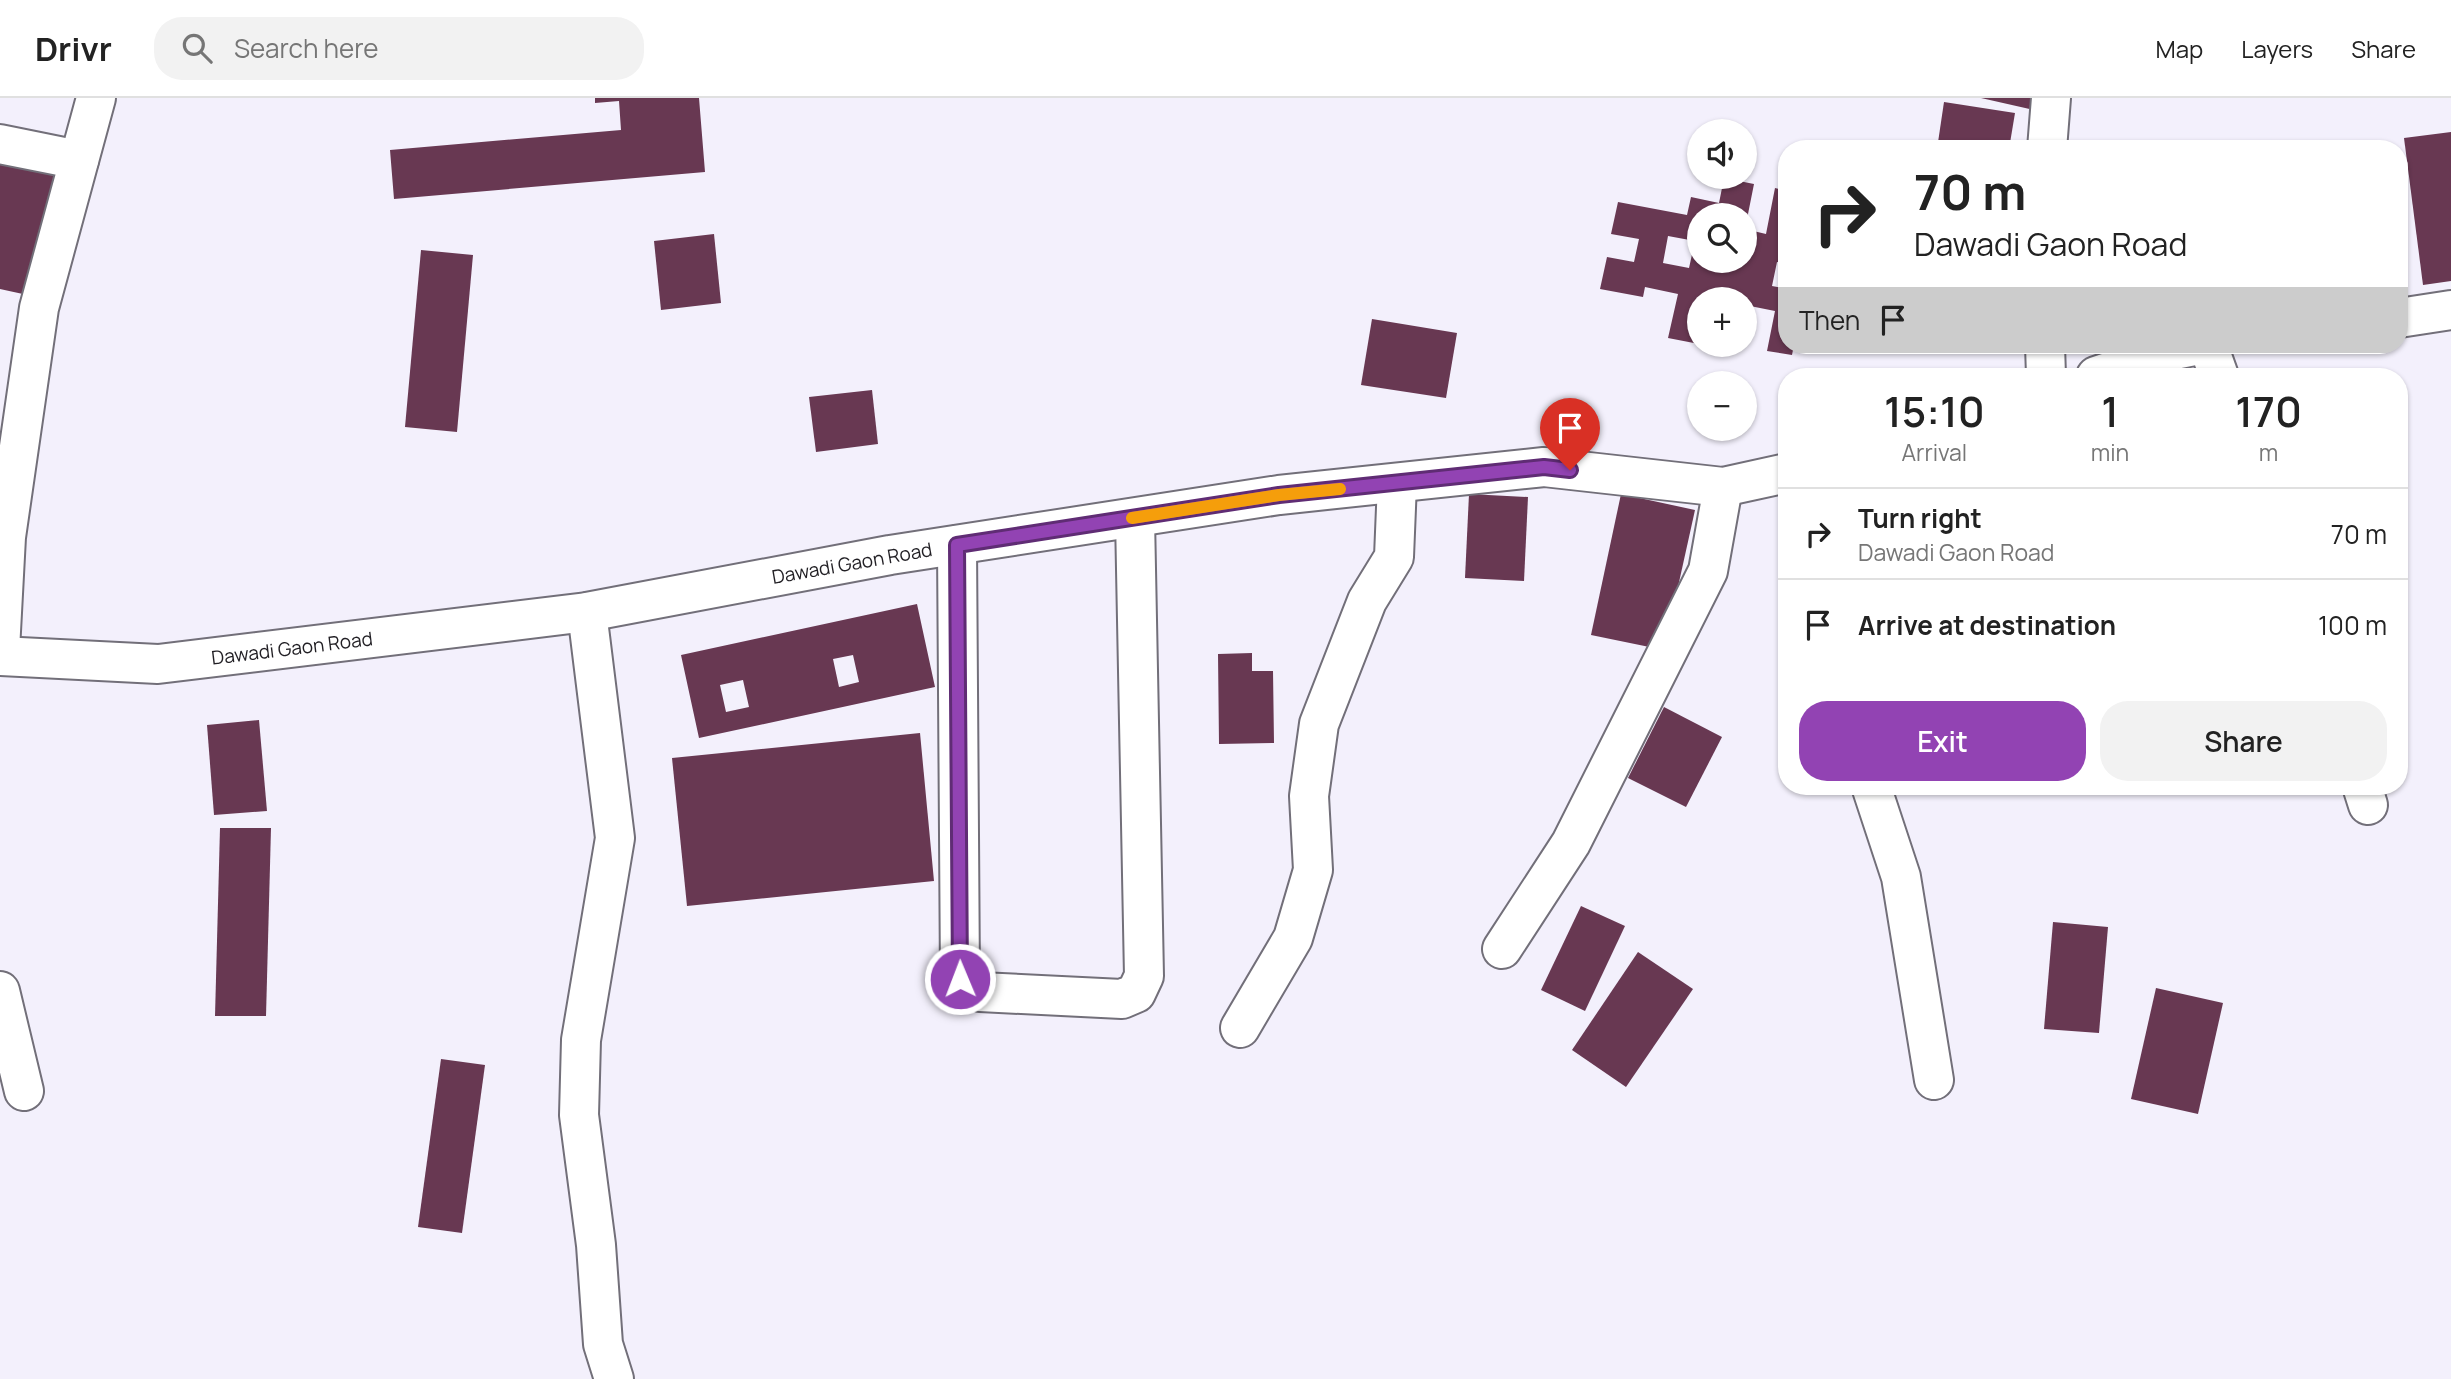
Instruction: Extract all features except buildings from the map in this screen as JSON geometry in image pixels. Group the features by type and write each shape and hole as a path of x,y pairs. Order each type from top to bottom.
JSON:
{"street":[{"path":"0,650 6,537 38,308 96,98"},
{"path":"2049,140 2051,98"},
{"path":"0,144 79,160"},
{"path":"2408,317 2451,310"},
{"path":"2120,368 2162,354"},
{"name":"Dawadi Gaon Road","path":"0,656 158,664 587,612 876,558 1279,495 1544,467 1723,487 1778,475"},
{"path":"1240,1028 1293,938 1313,870 1309,796 1319,724 1367,601 1394,557 1397,483"},
{"path":"1502,949 1571,843 1708,571 1723,487"},
{"path":"957,545 960,979 968,987 980,992 1122,999 1136,993 1144,976 1135,518"},
{"path":"587,612 615,838 581,1040 579,1115 596,1245 603,1345 614,1379"},
{"path":"1874,795 1901,877 1934,1080"},
{"path":"0,991 24,1091"}],"slow traffic":[{"path":"1132,518 1279,495 1340,489"}],"route":[{"path":"960,979 957,545 1279,495 1544,467 1570,470"}]}
